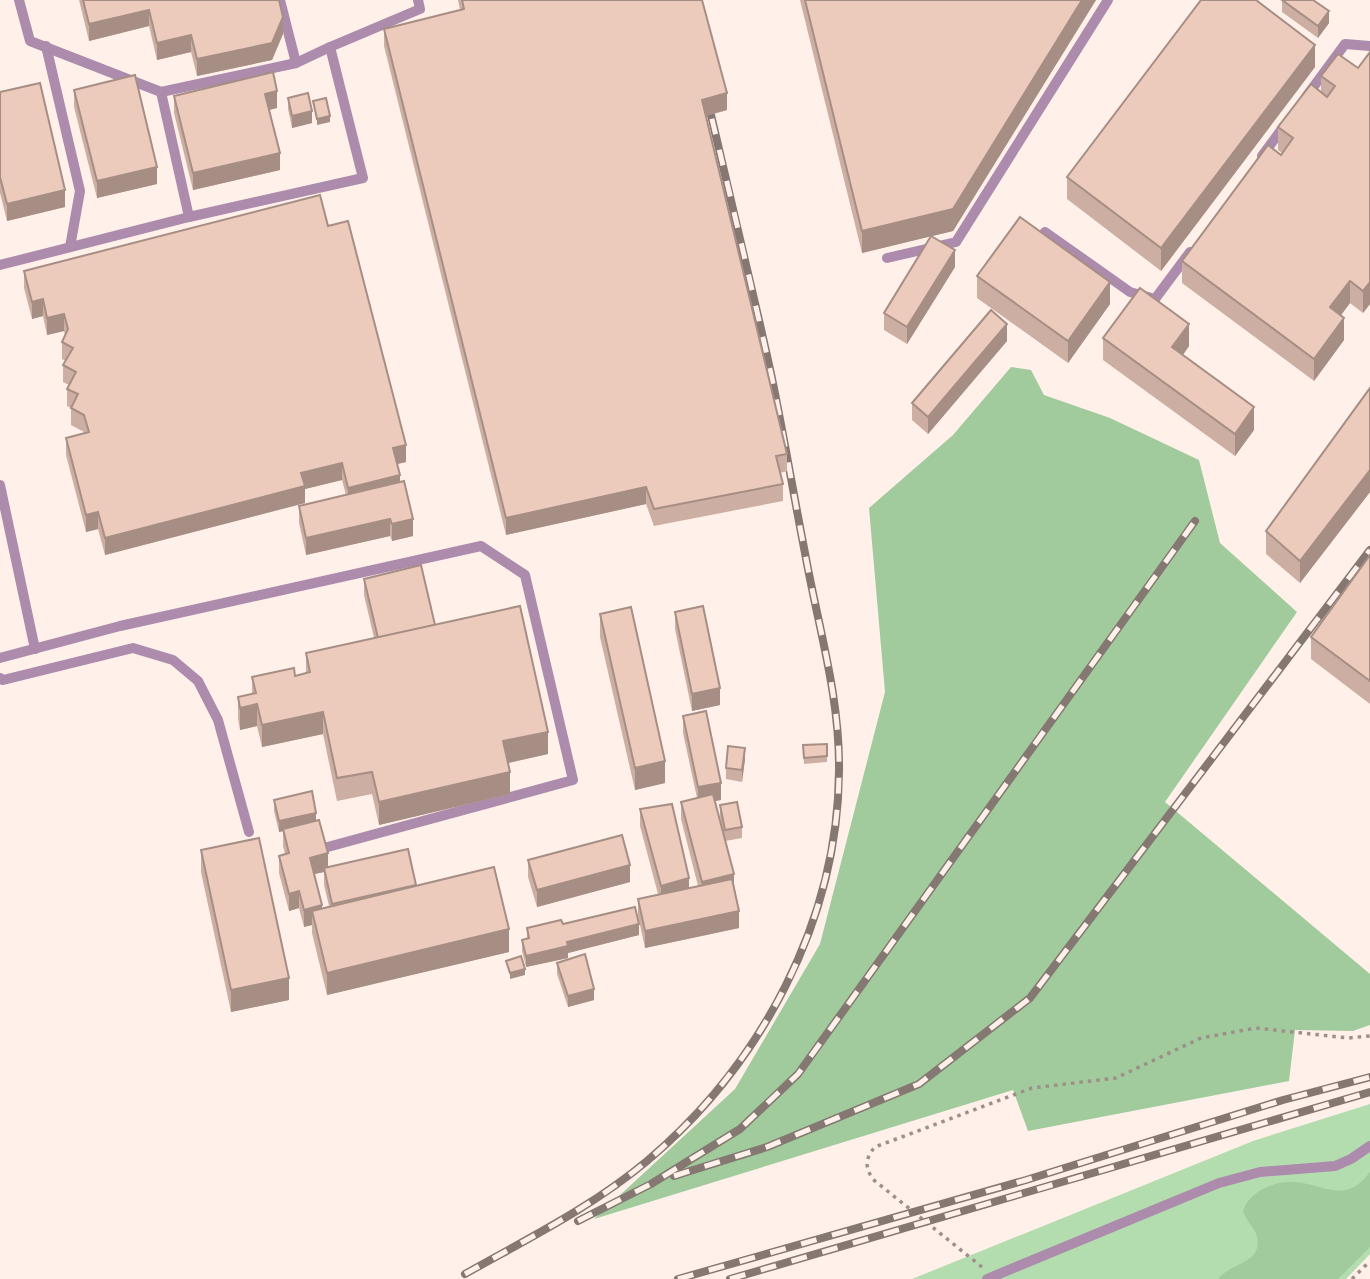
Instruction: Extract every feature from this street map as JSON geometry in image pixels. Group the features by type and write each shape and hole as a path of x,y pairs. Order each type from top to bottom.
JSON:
{"lane":[{"path":"19,0 30,41 161,92 296,63 420,9 418,0"},
{"path":"280,0 296,63"},
{"path":"887,258 956,242 1108,0"},
{"path":"1296,111 1345,44 1370,46"},
{"path":"46,46 80,191 70,247"},
{"path":"0,265 189,217 363,178 330,47"},
{"path":"161,92 189,217"},
{"path":"1254,166 1287,122"},
{"path":"1045,232 1130,292 1155,299 1196,244"},
{"path":"0,485 35,649"},
{"path":"0,658 120,626 481,547 525,575 573,780 324,848"},
{"path":"0,678 3,680 133,648 173,660 198,681 218,720 249,832"},
{"path":"990,1277 1219,1183 1261,1172 1335,1166 1370,1146"}],"path":[{"path":"990,1277 874,1181 866,1166 869,1153 875,1147 1032,1088 1116,1078 1201,1038 1256,1028 1348,1038 1370,1036"},
{"path":"1352,1279 1370,1261"}],"green space":[{"path":"1011,367 1031,370 1044,395 1110,418 1199,460 1220,543 1297,612 1165,802 1370,974 1370,1025 1353,1031 1295,1030 1289,1081 1028,1131 1013,1090 594,1219 735,1089 820,944 885,692 869,508 953,435"},
{"path":"1370,1104 1370,1254 1346,1279 912,1279 1253,1141"},
{"path":"1370,1172 1370,1247 1338,1279 1218,1279 1255,1252 1258,1245 1257,1236 1243,1211 1251,1198 1264,1188 1296,1182 1344,1190 1353,1188"}],"building":[{"path":"83,0 279,0 283,17 272,43 197,59 191,35 157,43 149,10 89,24"},
{"path":"462,0 702,0 727,93 702,100 787,454 776,456 783,484 654,509 646,487 506,518 384,29 464,9"},
{"path":"805,0 1082,0 953,209 862,231"},
{"path":"1201,0 1256,0 1315,45 1161,248 1067,177"},
{"path":"1282,0 1313,0 1329,11 1318,26"},
{"path":"1370,52 1370,282 1363,291 1350,281 1330,307 1344,318 1314,359 1182,261 1268,145 1281,155 1293,138 1278,127 1311,84 1327,97 1335,86 1321,76 1338,54 1358,68"},
{"path":"273,72 277,91 265,94 280,153 193,173 174,96"},
{"path":"135,75 157,167 97,181 74,90"},
{"path":"40,83 65,190 7,204 0,177 0,92"},
{"path":"308,93 312,111 292,116 288,98"},
{"path":"326,98 330,116 317,119 313,101"},
{"path":"320,195 328,226 348,221 406,445 393,448 400,475 348,488 342,463 301,473 305,486 105,538 98,512 86,515 66,438 89,432 84,415 71,408 78,394 67,389 76,372 63,365 73,348 62,342 68,329 64,314 47,318 43,299 32,302 24,271"},
{"path":"1020,217 1110,282 1068,341 977,276"},
{"path":"931,236 955,250 907,327 884,313"},
{"path":"1140,288 1189,324 1172,347 1254,407 1235,434 1103,338"},
{"path":"991,310 1007,324 928,417 912,403"},
{"path":"1370,388 1370,470 1300,561 1266,531"},
{"path":"404,481 413,519 392,524 390,519 306,538 299,506"},
{"path":"1370,555 1370,681 1311,637"},
{"path":"421,565 435,625 378,638 364,579"},
{"path":"520,606 548,732 503,741 510,772 379,802 372,772 337,778 323,712 262,725 257,704 240,708 238,697 256,693 252,677 294,668 295,676 310,672 306,653"},
{"path":"703,606 720,688 692,694 675,612"},
{"path":"631,607 665,761 635,768 600,614"},
{"path":"706,711 721,783 698,787 683,716"},
{"path":"827,744 827,756 804,758 803,745"},
{"path":"728,746 745,748 742,770 726,768"},
{"path":"312,791 316,813 279,821 274,800"},
{"path":"713,794 734,874 702,882 681,802"},
{"path":"737,802 742,827 725,830 720,805"},
{"path":"672,804 689,878 661,886 640,809"},
{"path":"319,820 328,853 310,858 322,905 304,910 299,891 289,894 279,856 289,853 283,829"},
{"path":"622,835 630,865 537,890 528,860"},
{"path":"259,838 289,978 231,990 201,850"},
{"path":"408,849 416,885 332,904 324,868"},
{"path":"494,867 509,929 327,973 312,911"},
{"path":"732,879 739,911 645,931 638,899"},
{"path":"635,907 639,924 567,942 568,946 526,956 522,940 529,938 527,928 561,920 563,924"},
{"path":"585,954 594,989 568,996 557,963"},
{"path":"521,956 525,969 510,973 506,961"}],"railway":[{"path":"465,1274 559,1222 604,1193 647,1161 688,1123 725,1081 758,1035 785,986 808,935 825,882 835,827 839,771 832,688 770,369 711,115"},
{"path":"578,1221 651,1184 740,1129 798,1074 1195,521"},
{"path":"674,1176 767,1147 919,1084 1030,998 1370,550"},
{"path":"678,1279 1026,1180 1283,1100 1370,1077"},
{"path":"730,1279 1370,1092"}]}
